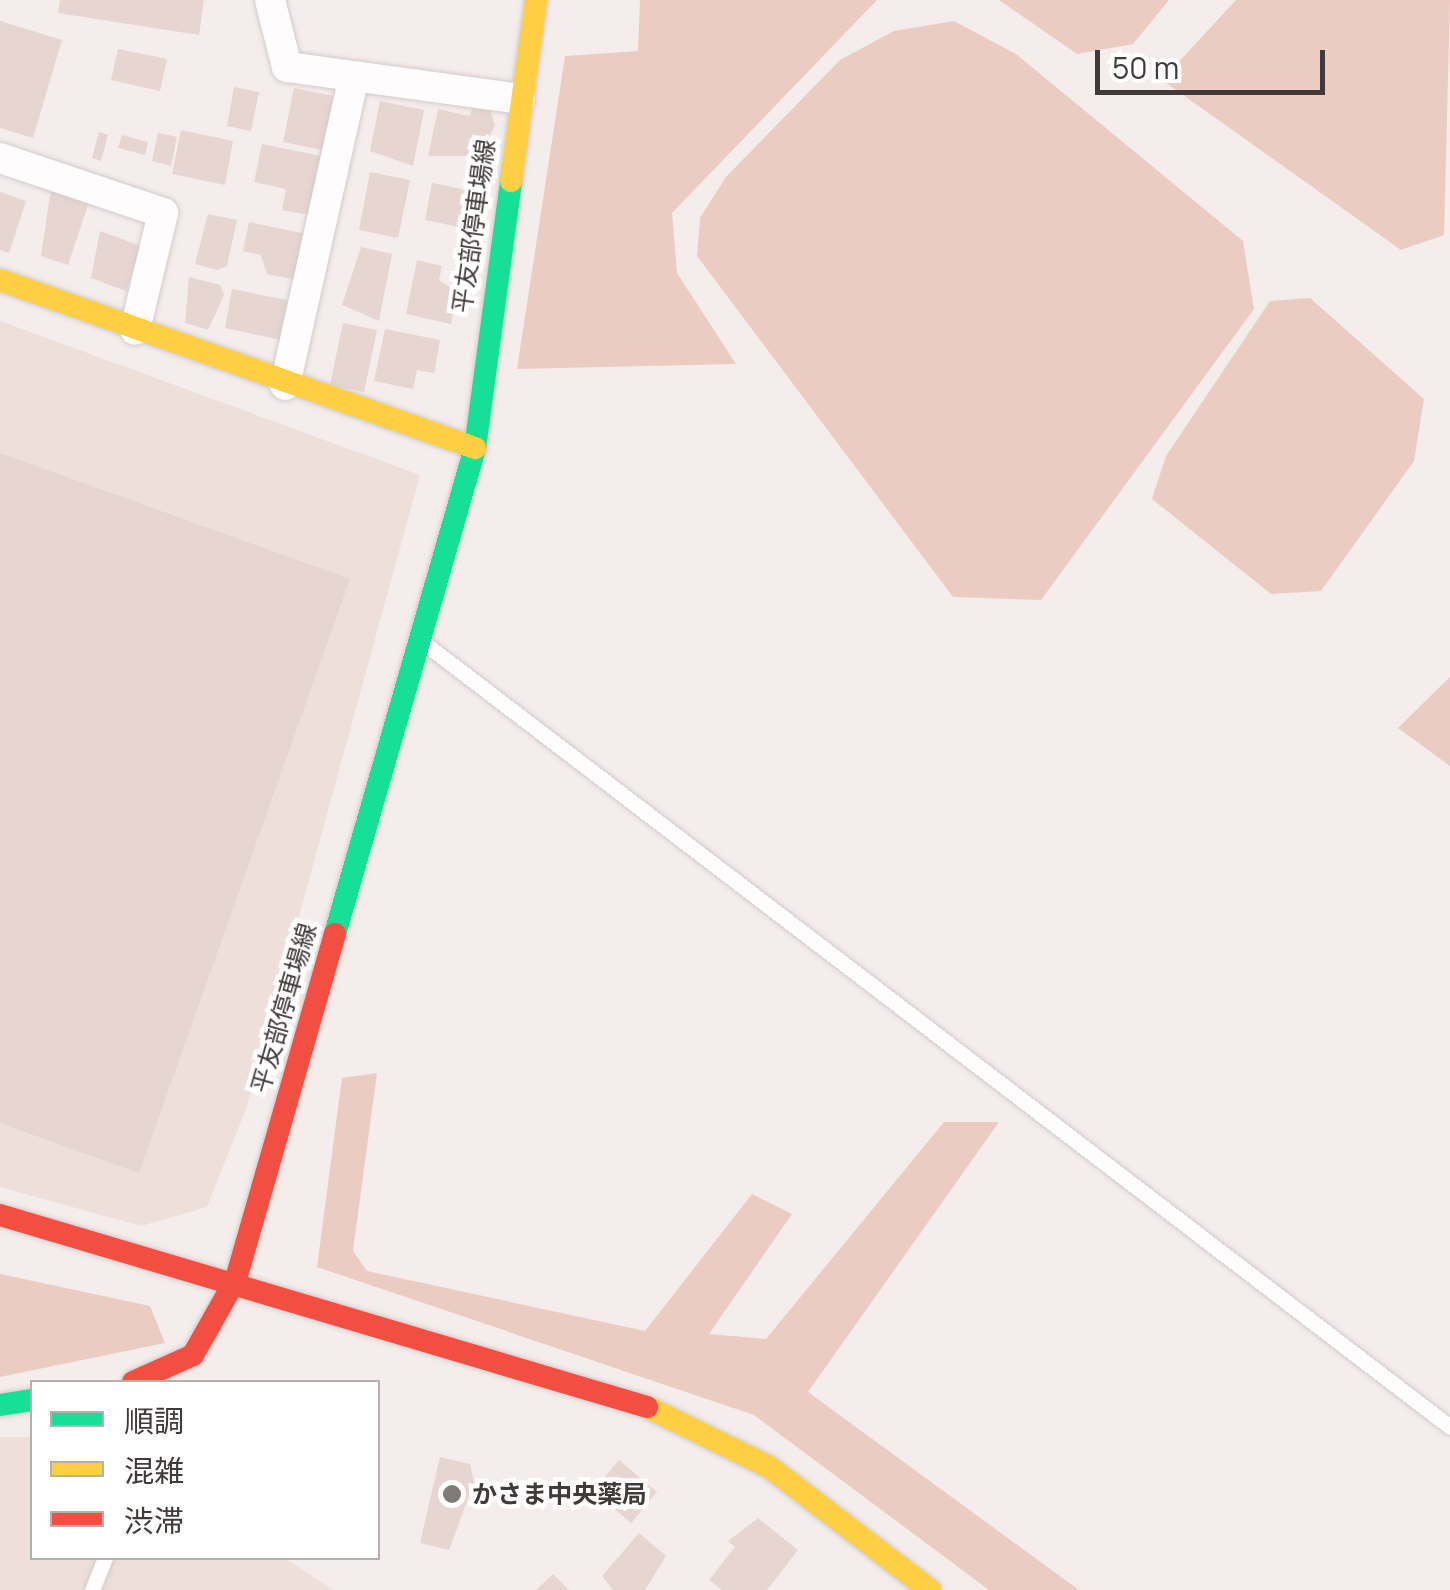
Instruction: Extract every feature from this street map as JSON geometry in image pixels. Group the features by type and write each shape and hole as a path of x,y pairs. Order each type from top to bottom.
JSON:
{"main road":[{"name":"平友部停車場線","path":"137,1380 192,1355 236,1278 475,448 536,0"},
{"path":"0,280 285,385 475,448"},
{"path":"0,1215 236,1278 545,1370 688,1425 802,1489 930,1590"},
{"path":"0,1405 30,1400"}],"street":[{"path":"270,0 287,66 520,99"},
{"path":"285,385 354,78"},
{"path":"0,158 163,212 134,330"}],"lane":[{"path":"418,639 1450,1427"},
{"path":"92,1590 103,1560"}],"shaded area":[{"path":"640,0 877,0 672,213 677,273 736,364 517,369 565,56 638,51"},
{"path":"999,0 1169,0 1133,44 1077,54"},
{"path":"1236,0 1450,0 1444,235 1401,250 1162,80"},
{"path":"954,21 1016,54 1243,241 1254,309 1041,600 953,597 697,256 700,218 726,177 840,60 894,31"},
{"path":"1310,298 1424,399 1414,461 1321,591 1271,594 1152,499 1166,456 1270,301"},
{"path":"0,321 420,475 247,1106 207,1207 141,1226 0,1187"},
{"path":"1450,677 1450,766 1398,728"},
{"path":"377,1073 353,1251 367,1271 645,1331 752,1194 792,1214 709,1334 766,1339 944,1122 999,1122 808,1392 1079,1590 989,1590 754,1415 317,1267 342,1078"},
{"path":"0,1274 150,1306 165,1343 0,1377"},
{"path":"0,1437 30,1437 30,1560 288,1560 333,1590 0,1590"}],"building":[{"path":"60,0 204,0 199,35 58,13"},
{"path":"0,21 62,40 33,138 0,128"},
{"path":"118,49 167,59 160,91 111,80"},
{"path":"234,87 259,92 251,131 227,126"},
{"path":"294,88 333,96 322,150 283,142"},
{"path":"380,101 424,110 413,166 370,151"},
{"path":"472,108 490,111 495,125 480,156 428,156 438,109 470,116"},
{"path":"181,130 233,141 225,185 172,174"},
{"path":"99,132 108,135 101,161 92,158"},
{"path":"158,133 177,137 171,166 152,161"},
{"path":"122,135 148,142 145,155 118,148"},
{"path":"262,144 321,156 308,215 282,210 286,189 254,182"},
{"path":"370,172 410,180 398,238 359,230"},
{"path":"432,183 471,191 469,229 425,220"},
{"path":"51,189 89,202 68,265 41,256"},
{"path":"0,192 26,201 9,253 0,250"},
{"path":"208,214 237,220 227,266 217,270 195,264"},
{"path":"249,222 306,234 297,280 267,274 261,255 243,251"},
{"path":"100,231 141,246 126,291 91,278"},
{"path":"361,247 392,254 379,321 342,305"},
{"path":"417,260 442,266 439,280 457,292 451,324 406,314"},
{"path":"189,277 220,285 224,295 208,330 185,323"},
{"path":"232,289 287,300 280,340 225,328"},
{"path":"343,323 377,330 364,392 330,385"},
{"path":"385,329 440,340 434,373 417,370 413,389 374,381"},
{"path":"0,453 350,579 139,1173 0,1123"},
{"path":"440,1457 470,1464 474,1482 449,1550 420,1543"},
{"path":"619,1460 657,1492 631,1523 593,1491"},
{"path":"758,1518 798,1550 767,1590 722,1590 709,1580 735,1547 728,1541"},
{"path":"639,1533 666,1556 645,1590 613,1590 602,1576"},
{"path":"553,1574 569,1590 536,1590"}],"traffic: fast":[{"path":"335,934 475,448 511,181"},
{"path":"0,1405 30,1400"}],"traffic: slow":[{"path":"511,181 536,0"},
{"path":"0,280 475,448"},
{"path":"647,1407 769,1467 930,1590"}],"traffic: jam":[{"path":"137,1380 193,1355 236,1279 335,934"},
{"path":"0,1215 647,1407"}],"place":[{"name":"かさま中央薬局","path":"452,1494"}]}
